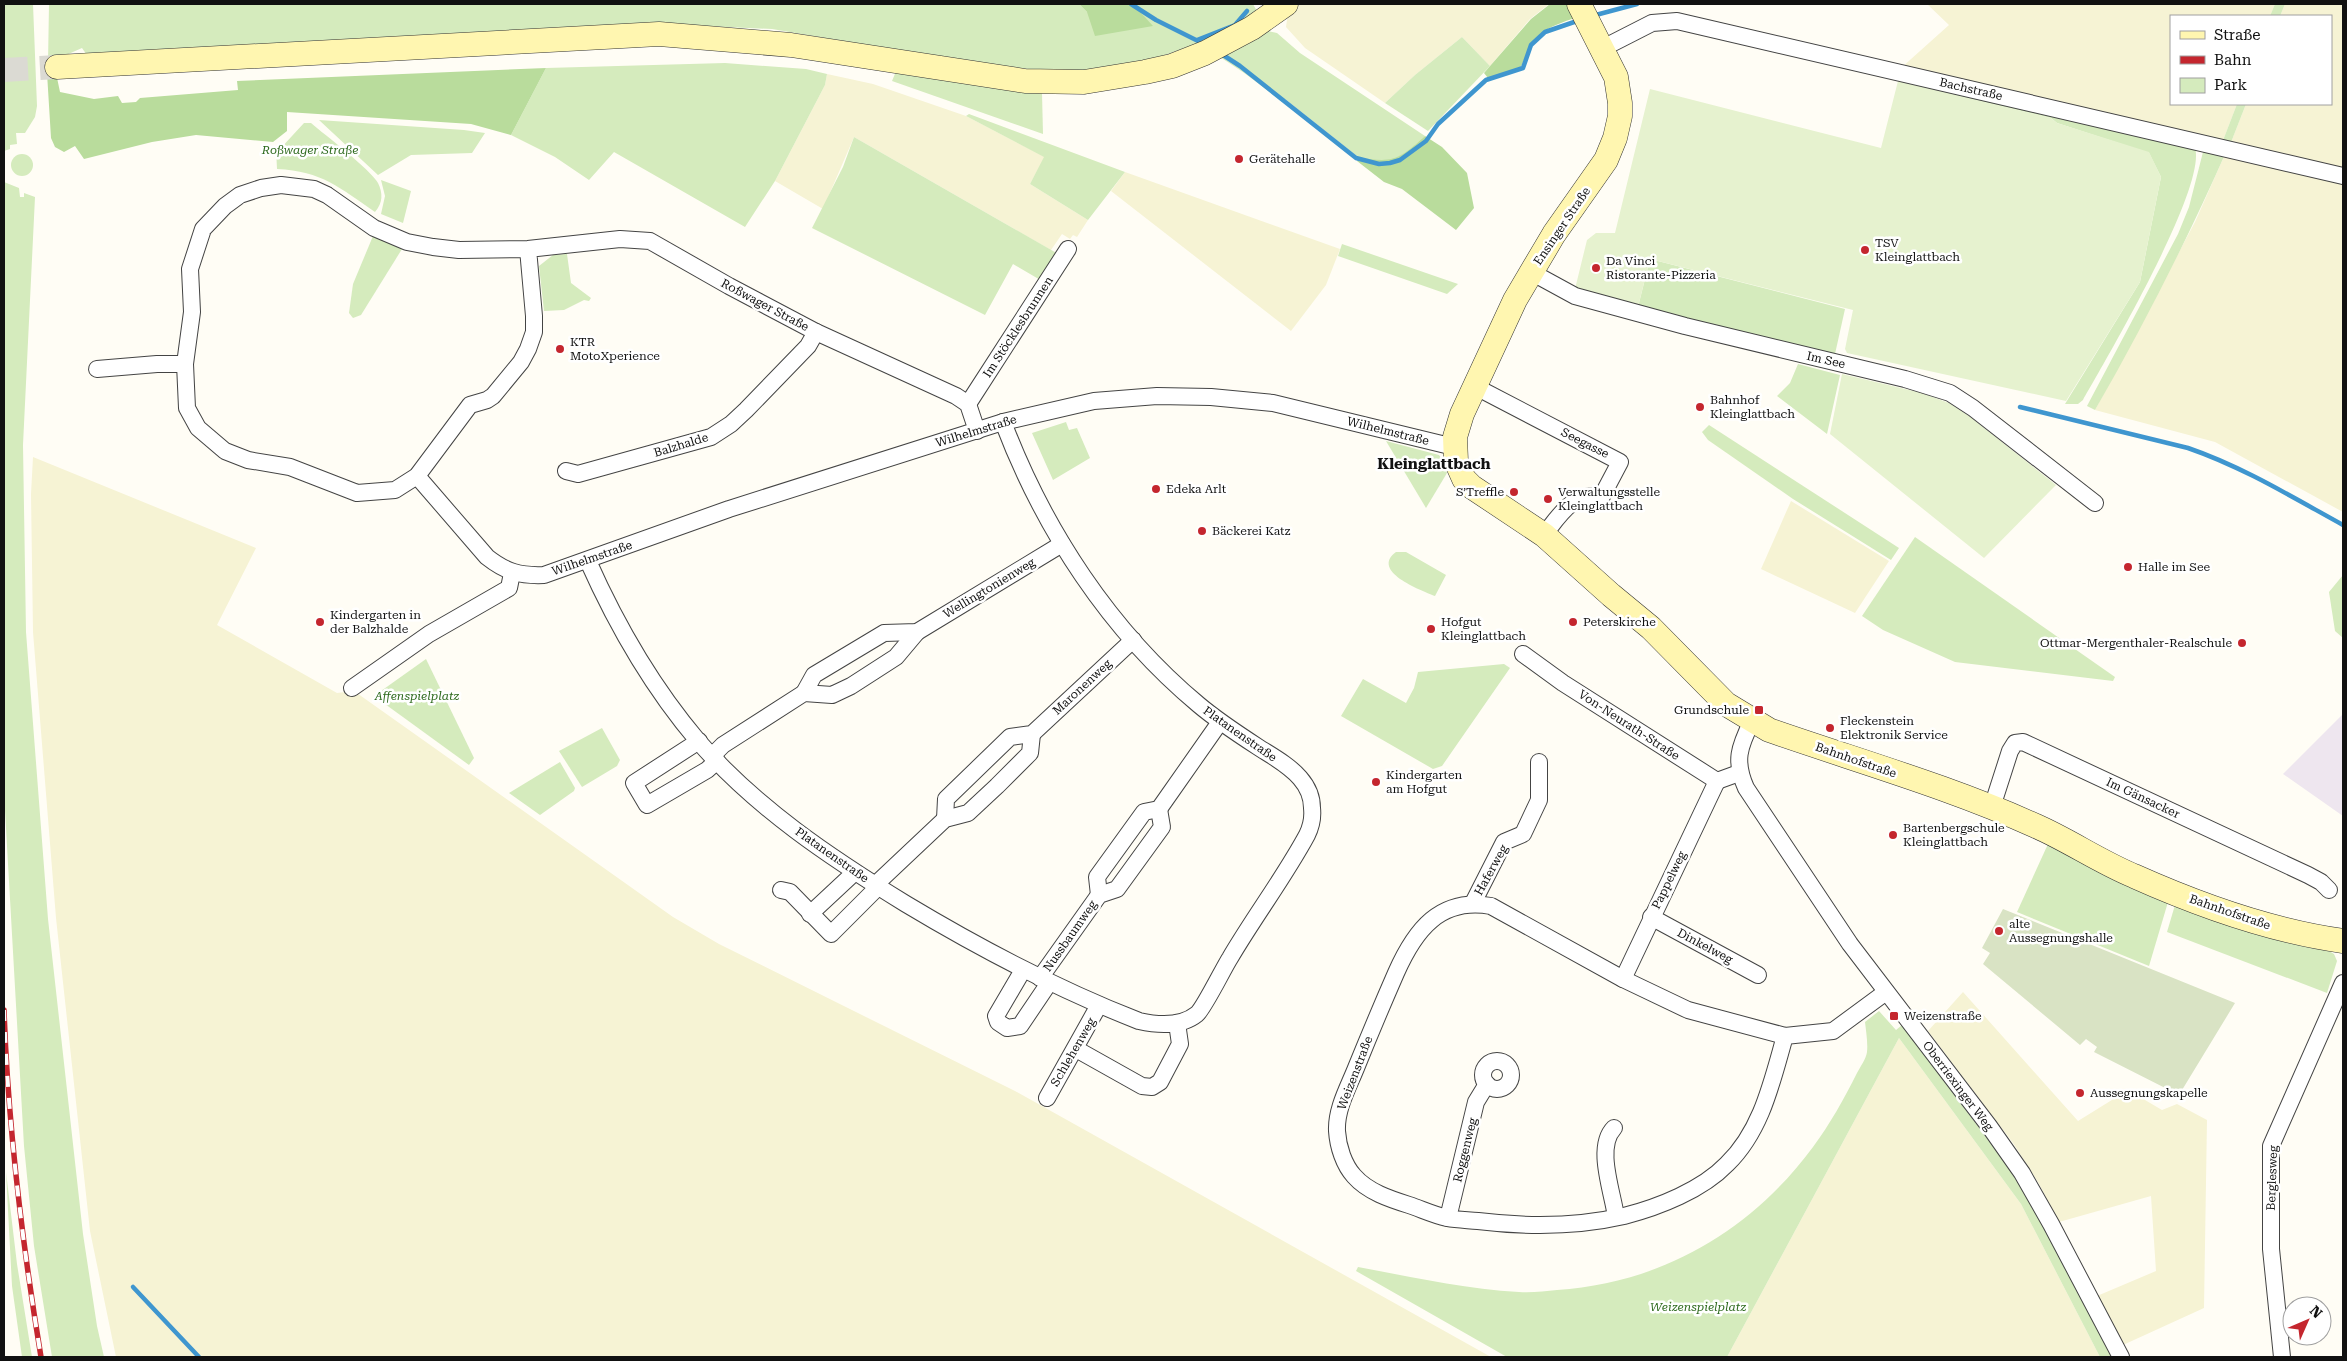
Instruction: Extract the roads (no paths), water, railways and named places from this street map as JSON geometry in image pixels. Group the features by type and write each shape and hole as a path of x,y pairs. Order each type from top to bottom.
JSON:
{"main road":[{"path":"57,68 659,34 791,45 1025,81 1070,82 1121,78 1172,66 1212,50 1252,28 1286,4"},
{"name":"Ensinger Straße","path":"1454,447 1462,414 1474,386 1531,272 1606,160 1615,138 1620,116 1619,89 1603,48 1584,13"},
{"name":"Bahnhofstraße","path":"1454,447 1459,470 1472,487 1544,535 1611,595 1652,628 1726,704 1752,721 1784,735 1992,807 2038,827 2133,876 2224,912 2300,934 2343,941"}],"street":[{"name":"Bachstraße","path":"1603,48 1652,23 1677,21 2343,176"},
{"name":"Roßwager Straße","path":"528,249 534,332 521,362 493,396 487,400 470,405 417,476 395,490 357,493 336,486 311,473 290,467 248,460 224,451 198,428 187,408 186,364 192,312 190,269 203,229 225,206 240,195 261,188 280,185 314,189 327,195 374,228 406,242 459,250 528,249 620,239 650,241 816,332 956,396 968,404"},
{"name":"Im Stöcklesbrunnen","path":"968,404 1068,249"},
{"name":"Im See","path":"1531,272 1574,296 1685,326 1905,379 1950,393 1973,408 2095,502"},
{"name":"Balzhalde","path":"566,472 578,474 711,437 731,424 746,410 808,346 816,332"},
{"path":"97,369 157,364 186,364"},
{"name":"Seegasse","path":"1474,386 1620,462 1601,498 1593,496 1573,502 1544,535"},
{"name":"Wilhelmstraße","path":"417,476 487,557 512,573 544,575 588,561 729,509 1003,422 1094,401 1157,396 1212,397 1273,403 1454,447"},
{"path":"968,404 977,431"},
{"name":"Platanenstraße","path":"588,561 634,650 677,714 698,741 774,815 854,873 1023,970 1139,1021 1156,1025 1177,1023 1197,1014 1246,931 1307,835 1312,816 1310,796 1301,779 1279,760 1220,722 1174,683 1133,640 1096,595 1062,544 1034,494 1003,422"},
{"name":"Wellingtonienweg","path":"804,693 832,695 851,686 896,657 917,632 1062,544"},
{"path":"352,688 430,634 509,588 512,573"},
{"name":"Wellingtonienweg","path":"698,741 634,783 647,805 707,770 723,745 804,693 814,675 884,633 917,632"},
{"name":"Maronenweg","path":"1032,734 1133,640"},
{"name":"Von-Neurath-Straße","path":"1523,654 1563,683 1717,781"},
{"path":"1717,781 1739,773 1738,754 1752,721"},
{"name":"Nussbaumweg","path":"1023,970 996,1016 998,1022 1007,1028 1020,1026 1045,980 1099,894 1097,877 1144,812 1159,809 1220,722"},
{"path":"781,890 790,892 831,934 876,886 946,819 968,813 997,786 1030,753 1032,734 1010,737 946,799 946,819"},
{"name":"Im Gänsacker","path":"1992,807 2010,751 2015,743 2023,742 2308,875 2321,882 2328,890"},
{"name":"Haferweg","path":"1473,903 1504,842 1523,834 1539,800 1539,762"},
{"name":"Oberriexinger Weg","path":"1739,773 1756,805 1850,944 1989,1126 2022,1173 2121,1357"},
{"name":"Pappelweg","path":"1623,979 1717,781"},
{"name":"Nussbaumweg","path":"1099,894 1117,889 1139,860 1162,827 1159,809"},
{"path":"810,914 854,873"},
{"name":"Weizenstraße","path":"1785,1036 1757,1123 1742,1147 1726,1166 1691,1190 1652,1208 1616,1217 1573,1224 1511,1225 1448,1218 1389,1198 1355,1178 1346,1166 1341,1153 1337,1131 1339,1109 1403,957 1419,931 1448,908 1473,903 1491,906 1623,979 1688,1010 1785,1036 1833,1031 1886,992"},
{"name":"Dinkelweg","path":"1651,917 1758,975"},
{"name":"Berglesweg","path":"2282,1357 2271,1249 2271,1146 2343,983"},
{"name":"Schlehenweg","path":"1047,1098 1099,1005"},
{"path":"1076,1049 1142,1086 1152,1087 1160,1082 1180,1044 1177,1023"},
{"name":"Roggenweg","path":"1448,1218 1476,1102 1487,1084"},
{"path":"1614,1128 1608,1134 1604,1150 1616,1217"}],"waterway":[{"path":"1131,4 1156,20 1204,44"},
{"path":"1592,16 1637,4"},
{"path":"1197,40 1235,25 1247,11"},
{"path":"1220,53 1240,66 1356,158 1379,164 1390,163 1400,160 1426,141 1438,124 1486,80 1523,68 1531,45 1545,32 1580,20"},
{"path":"2020,407 2188,448 2248,473 2343,525"},
{"path":"133,1287 199,1357"}],"tunnel":[{"path":"4,70 57,67"}],"railway":[{"path":"4,1010 12,1140 41,1357"}],"place":[{"name":"Gerätehalle","path":"1239,159"},
{"name":"TSV Kleinglattbach","path":"1865,250"},
{"name":"Da Vinci Ristorante-Pizzeria","path":"1596,268"},
{"name":"KTR MotoXperience","path":"560,349"},
{"name":"Bahnhof Kleinglattbach","path":"1700,407"},
{"name":"Edeka Arlt","path":"1156,489"},
{"name":"S’Treffle","path":"1514,492"},
{"name":"Verwaltungsstelle Kleinglattbach","path":"1548,499"},
{"name":"Bäckerei Katz","path":"1202,531"},
{"name":"Halle im See","path":"2128,567"},
{"name":"Kindergarten in der Balzhalde","path":"320,622"},
{"name":"Peterskirche","path":"1573,622"},
{"name":"Hofgut Kleinglattbach","path":"1431,629"},
{"name":"Ottmar-Mergenthaler-Realschule","path":"2242,643"},
{"name":"Grundschule","path":"1759,710"},
{"name":"Fleckenstein Elektronik Service","path":"1830,728"},
{"name":"Kindergarten am Hofgut","path":"1376,782"},
{"name":"Bartenbergschule Kleinglattbach","path":"1893,835"},
{"name":"alte Aussegnungshalle","path":"1999,931"},
{"name":"Weizenstraße","path":"1894,1016"},
{"name":"Aussegnungskapelle","path":"2080,1093"}],"district":[{"name":"Kleinglattbach","path":"1434,464"}],"park label":[{"name":"Affenspielplatz","path":"417,696"},
{"name":"Weizenspielplatz","path":"1698,1307"}]}
